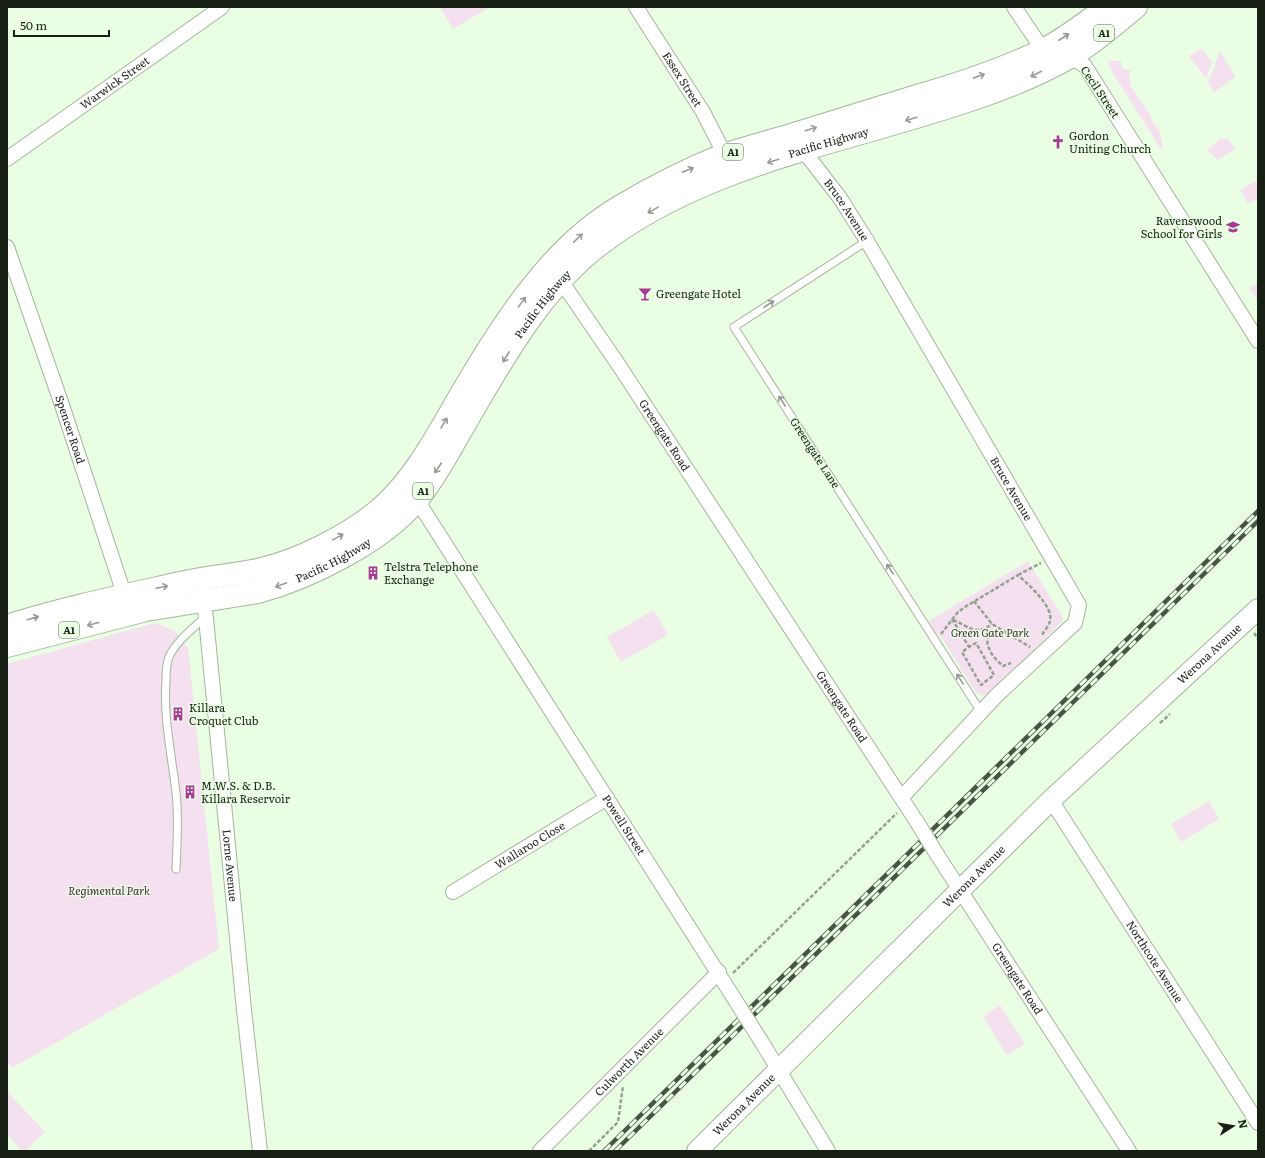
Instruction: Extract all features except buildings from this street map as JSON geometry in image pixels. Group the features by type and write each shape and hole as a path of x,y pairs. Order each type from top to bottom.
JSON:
{"highway":[{"name":"Pacific Highway","path":"7,626 59,611 127,605 204,608 276,587 309,573 363,544 390,526 417,500 444,460 483,393 522,331 555,273 583,233 617,208 683,172 725,155 942,89 995,71 1043,50 1084,24 1106,7"},
{"name":"Pacific Highway","path":"7,646 199,579 255,570 289,560 331,541 354,528 380,508 402,487 417,467 503,328 536,282 555,273 626,226 691,190 803,150 890,126 979,97 1029,78 1071,57 1096,40 1136,7"}],"street":[{"name":"Warwick Street","path":"7,159 222,7"},
{"name":"Essex Street","path":"636,7 703,112 725,155"},
{"path":"1014,7 1043,50"},
{"name":"Cecil Street","path":"1043,50 1055,55 1071,57 1085,66 1258,341"},
{"name":"Bruce Avenue","path":"803,150 840,198 866,241 1078,605 1074,624 981,712 902,797"},
{"name":"Spencer Road","path":"7,247 62,405 127,605"},
{"name":"Greengate Road","path":"555,273 624,374 902,797 960,892 1129,1151"},
{"name":"Powell Street","path":"417,500 719,972 828,1151"},
{"name":"Lorne Avenue","path":"199,579 204,608 244,1010 260,1151"},
{"name":"Werona Avenue","path":"696,1151 960,892 1051,800 1257,613"},
{"name":"Wallaroo Close","path":"453,892 607,798"},
{"name":"Northcote Avenue","path":"1051,800 1258,1123"},
{"name":"Culworth Avenue","path":"540,1151 719,972"}],"lane":[{"name":"Greengate Lane","path":"866,241 734,327 981,712"},
{"path":"176,869 176,794 167,728 165,693 166,669 169,657 204,608"}],"path":[{"path":"940,636 958,612 1018,575 1051,558"},
{"path":"1018,575 1036,591 1051,616 1050,623 1037,639"},
{"path":"974,601 992,624 1029,647"},
{"path":"952,620 974,631 985,629 992,624"},
{"path":"952,620 969,647"},
{"path":"985,629 988,635 988,645 995,659 1003,666 1015,660"},
{"path":"1253,632 1258,639"},
{"path":"976,643 994,675 981,685 962,652 969,647 976,643"},
{"path":"1025,652 1033,643"},
{"path":"719,972 732,975 896,814 902,797"},
{"path":"589,1151 618,1122 626,1064"}],"green space":[{"path":"440,7 490,7 453,29"},
{"path":"1199,49 1202,49 1212,62 1206,79 1189,56"},
{"path":"1220,51 1236,77 1214,92 1208,82"},
{"path":"1108,61 1121,61 1122,69 1131,70 1129,76 1132,88 1150,114 1151,119 1160,132 1163,150 1160,148 1109,67"},
{"path":"1221,138 1229,140 1235,149 1218,160 1207,150"},
{"path":"1255,181 1258,185 1258,198 1248,204 1240,190"},
{"path":"1258,283 1258,302 1249,288"},
{"name":"Green Gate Park","path":"1028,561 1063,617 1062,622 988,694 983,696 976,693 942,638 935,632 929,621"},
{"path":"654,610 668,635 621,662 607,637"},
{"name":"Regimental Park","path":"155,623 175,631 188,648 219,949 12,1068 7,1061 7,664"},
{"path":"1209,801 1219,819 1181,842 1171,824"},
{"path":"1000,1005 1025,1044 1007,1055 983,1017"},
{"path":"7,1091 45,1132 25,1151 22,1151 7,1134"}],"railway":[{"path":"604,1151 1258,511"},
{"path":"615,1151 1258,521"}],"place":[{"name":"Gordon Uniting Church","path":"1058,142"},
{"name":"Ravenswood School for Girls","path":"1233,227"},
{"name":"Greengate Hotel","path":"645,294"},
{"name":"Telstra Telephone Exchange","path":"373,573"},
{"name":"Killara Croquet Club","path":"178,714"},
{"name":"M.W.S. & D.B. Killara Reservoir","path":"190,792"}]}
